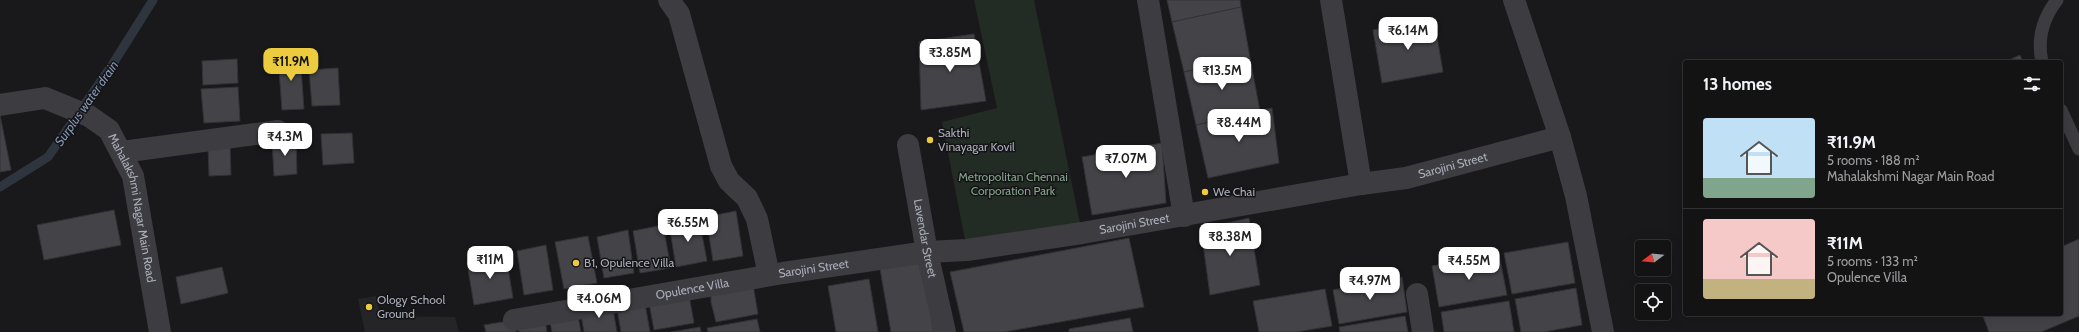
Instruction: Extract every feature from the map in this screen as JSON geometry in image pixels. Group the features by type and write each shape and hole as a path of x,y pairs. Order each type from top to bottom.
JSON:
{"street":[{"path":"670,0 679,14 721,166 729,181 747,198 757,219 761,277"},
{"path":"1148,0 1184,216"},
{"path":"1331,0 1361,184"},
{"path":"1514,0 1560,137 1576,196 1603,332"},
{"name":"Mahalakshmi Nagar Main Road","path":"0,105 45,98 89,116 109,130 122,152 133,176 160,332"},
{"path":"122,152 278,131"},
{"name":"Sarojini Street","path":"761,277 927,252 966,250 1074,235 1361,184 1406,178 1560,137"},
{"name":"Lavendar Street","path":"908,145 927,252 945,332"},
{"name":"Opulence Villa","path":"514,320 761,277"},
{"path":"1417,294 1423,332"}],"lane":[{"path":"2042,60 2040,38 2044,24 2057,0"},
{"path":"2063,114 2079,149"}],"shaded area":[{"name":"Ology School Ground","path":"376,296 380,316 455,317 459,332 365,332 358,299"}],"green space":[{"name":"Metropolitan Chennai Corporation Park","path":"974,0 1034,0 1082,233 967,250 942,122 997,108"}],"building":[{"path":"1167,0 1240,0 1241,7 1172,22"},
{"path":"1241,7 1250,58 1184,72 1172,22"},
{"path":"1434,19 1443,72 1382,83 1373,30"},
{"path":"974,34 986,101 921,110 919,42"},
{"path":"300,55 304,109 282,110 278,56"},
{"path":"2020,55 2022,60 2009,60"},
{"path":"1250,58 1260,111 1196,125 1184,72"},
{"path":"237,59 238,83 203,85 202,61"},
{"path":"338,68 340,105 312,106 309,70"},
{"path":"238,87 240,121 204,123 201,89"},
{"path":"1272,108 1279,163 1208,178 1196,125"},
{"path":"0,115 11,170 0,172"},
{"path":"352,133 354,163 323,165 321,134"},
{"path":"296,139 297,174 274,176 272,140"},
{"path":"1162,143 1166,203 1092,215 1082,157"},
{"path":"230,145 231,175 209,176 208,146"},
{"path":"114,210 121,245 44,260 37,225"},
{"path":"736,211 743,256 713,261 706,217"},
{"path":"1249,218 1260,285 1210,295 1201,229"},
{"path":"699,219 707,261 676,267 669,224"},
{"path":"663,225 671,268 640,273 633,231"},
{"path":"628,230 634,273 604,278 597,237"},
{"name":"B1, Opulence Villa","path":"588,236 597,283 564,289 555,242"},
{"path":"1129,238 1144,307 1004,332 964,332 950,272"},
{"path":"2079,239 2079,316 2041,332 1989,332 1983,316 2063,316 2063,246"},
{"path":"1568,242 1575,283 1512,294 1504,253"},
{"path":"546,245 553,290 524,295 517,251"},
{"path":"1499,254 1507,295 1439,307 1432,266"},
{"path":"506,256 513,298 474,305 467,263"},
{"path":"922,262 934,332 891,332 880,269"},
{"path":"222,267 228,293 181,304 176,277"},
{"path":"1402,277 1407,312 1339,324 1333,290"},
{"path":"752,279 758,314 716,322 711,302 711,288"},
{"path":"869,279 878,332 836,332 828,286"},
{"path":"1576,288 1582,325 1544,332 1521,332 1515,299"},
{"path":"1325,289 1332,326 1296,332 1259,332 1253,301"},
{"path":"688,290 694,323 654,330 648,297"},
{"path":"644,298 650,332 621,332 616,303"},
{"path":"1509,301 1514,332 1444,332 1441,312"},
{"path":"612,304 617,332 584,332 580,309"},
{"path":"577,311 581,332 552,332 549,316"},
{"path":"544,315 547,332 519,332 517,320"},
{"path":"1405,316 1408,332 1340,332 1339,327"},
{"path":"1130,318 1133,332 1069,332 1069,329"},
{"path":"757,319 760,332 708,332 707,328"},
{"path":"514,320 516,332 486,332 484,325"},
{"path":"700,327 701,332 671,332"}],"waterway":[{"name":"Surplus water drain","path":"0,187 48,157 114,62 153,0"}],"place":[{"name":"Sakthi Vinayagar Kovil","path":"930,140"},
{"name":"We Chai","path":"1205,192"},
{"name":"B1, Opulence Villa","path":"576,263"},
{"name":"Ology School Ground","path":"369,307"}]}
